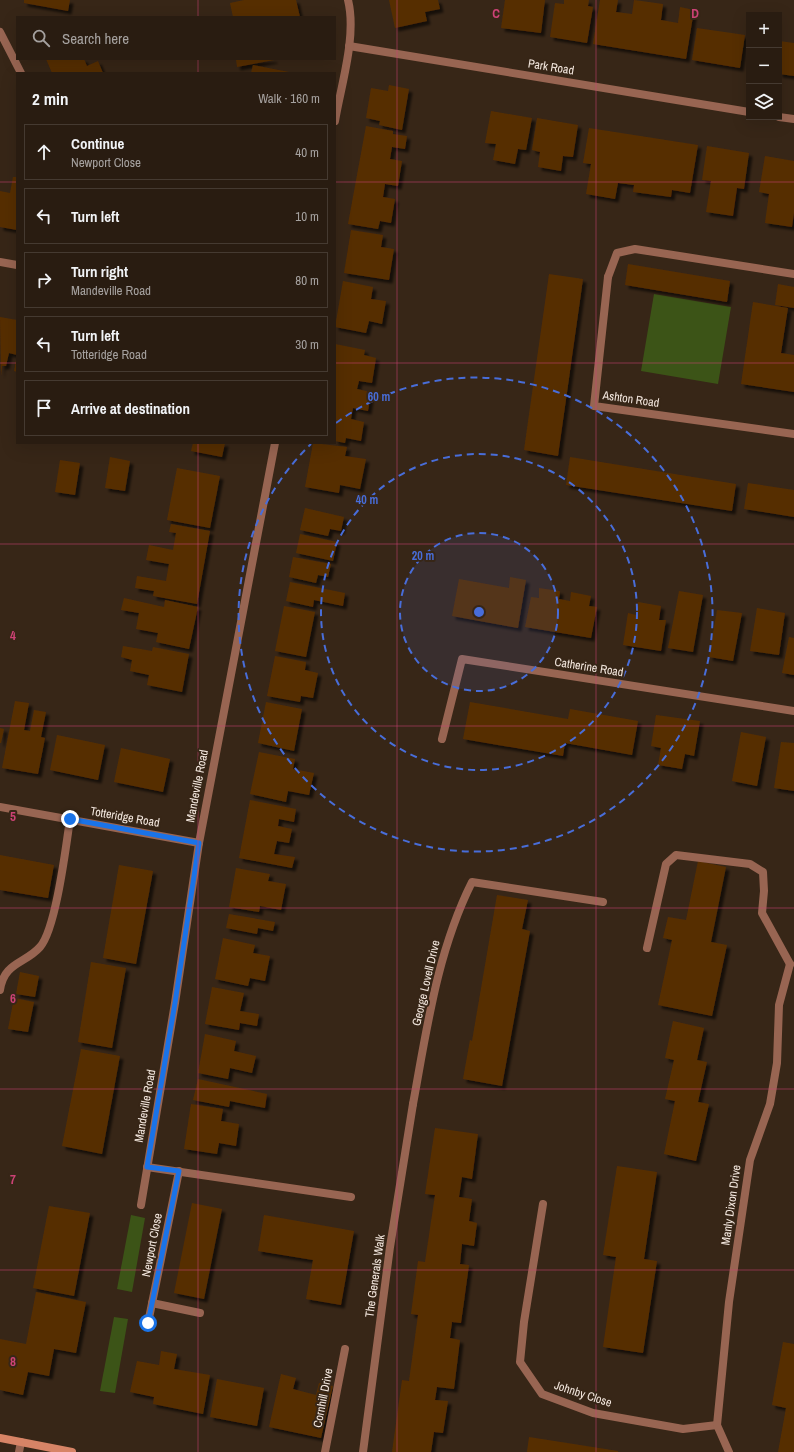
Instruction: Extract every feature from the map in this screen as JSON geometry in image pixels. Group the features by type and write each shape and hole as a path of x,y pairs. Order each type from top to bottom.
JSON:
{"street":[{"path":"336,116 349,46 350,9 348,0"},
{"path":"0,32 20,72"},
{"name":"Park Road","path":"349,46 746,112"},
{"path":"782,117 794,119"},
{"name":"Ashton Road","path":"794,274 635,249 617,253 608,277 594,406 794,434"},
{"path":"0,262 16,265"},
{"name":"Mandeville Road","path":"141,1206 175,1003 199,843 275,444"},
{"name":"Catherine Road","path":"442,739 462,659 794,711"},
{"name":"Totteridge Road","path":"0,807 199,843"},
{"path":"0,990 2,978 13,966 41,947 50,926 61,878 70,819"},
{"name":"Manly Dixon Drive","path":"647,948 666,864 676,855 750,864 763,872 764,891 762,913 790,964 779,1005 777,1063 770,1104 750,1160 729,1302 717,1425 728,1452"},
{"name":"George Lovell Drive","path":"413,1104 437,976 450,934 472,882 603,902"},
{"name":"The Generals Walk","path":"363,1452 390,1247 413,1104"},
{"path":"147,1167 351,1198"},
{"name":"Newport Close","path":"148,1323 179,1171"},
{"name":"Johnby Close","path":"543,1204 524,1322 520,1362 542,1394 593,1413 683,1429 717,1425"},
{"path":"152,1303 200,1314"},
{"name":"Cornhill Drive","path":"325,1452 344,1349"},
{"path":"0,1438 72,1452"},
{"path":"19,1452 21,1442"}],"green space":[{"path":"654,294 731,307 718,384 641,371"},
{"path":"131,1215 145,1218 132,1292 117,1289"},
{"path":"114,1317 128,1319 115,1393 100,1391"}],"building":[{"path":"24,0 70,0 68,11 24,3"},
{"path":"244,0 296,0 300,16 233,16 230,3"},
{"path":"389,0 438,0 440,9 425,12 427,21 395,28"},
{"path":"505,0 545,0 541,33 501,28"},
{"path":"564,0 589,0 588,6 593,7 587,43 550,37 555,3 564,4"},
{"path":"600,0 618,0 616,12 632,14 634,0 663,4 661,20 678,23 680,7 694,10 686,59 593,44"},
{"path":"697,28 745,35 740,68 692,60"},
{"path":"782,41 794,43 794,76 782,74"},
{"path":"46,60 84,60 87,66 98,61 103,72 52,72"},
{"path":"236,60 274,60 237,67"},
{"path":"253,65 289,72 251,72"},
{"path":"389,85 409,89 402,130 379,125 380,121 366,118 371,88 388,91"},
{"path":"491,111 532,118 526,150 518,149 515,164 493,160 496,144 485,143"},
{"path":"537,118 578,125 573,157 563,156 561,171 538,167 540,152 532,150"},
{"path":"366,126 393,131 393,134 407,136 405,149 392,147 390,159 402,161 398,186 385,184 383,197 395,199 391,223 380,221 378,229 348,224"},
{"path":"589,128 698,145 690,193 672,190 671,197 633,192 634,185 618,183 615,199 586,194 591,164 583,163"},
{"path":"707,146 749,153 744,189 737,188 733,216 706,212 711,181 702,180"},
{"path":"765,156 794,161 794,213 792,227 765,223 769,194 759,192"},
{"path":"13,177 16,177 16,230 0,227 0,191 10,193"},
{"path":"351,230 383,235 381,247 394,249 389,280 344,273"},
{"path":"628,264 730,281 727,302 625,285"},
{"path":"549,274 583,279 558,456 524,450"},
{"path":"343,281 373,287 371,299 386,301 382,324 369,321 366,333 336,327"},
{"path":"778,284 794,287 794,308 775,305"},
{"path":"753,302 788,308 781,353 794,355 794,392 741,384"},
{"path":"0,317 16,320 16,355 9,353 6,366 2,366 1,376"},
{"path":"336,344 365,350 364,355 376,358 372,383 359,381 357,389 371,392 368,411 353,408 351,419 364,422 361,441 346,438 345,443 336,441"},
{"path":"16,360 16,372 14,371"},
{"path":"193,444 225,444 222,457 191,451"},
{"path":"313,444 347,447 345,456 366,459 360,489 340,485 339,493 305,487"},
{"path":"110,457 130,461 125,491 105,488"},
{"path":"570,457 736,484 732,511 566,485"},
{"path":"60,460 80,463 75,495 55,492"},
{"path":"177,468 220,476 210,528 167,520"},
{"path":"748,483 794,490 794,517 744,509"},
{"path":"305,508 344,517 341,531 330,529 328,536 300,530"},
{"path":"171,524 210,531 197,604 153,596 154,591 135,588 137,576 166,581 169,564 146,560 149,545 173,550 176,533 169,532"},
{"path":"300,534 337,542 333,561 296,553"},
{"path":"293,557 331,564 328,577 318,575 316,583 289,577"},
{"path":"510,577 526,580 518,628 452,616 459,579 509,588"},
{"path":"290,582 345,593 343,606 314,600 313,607 286,601"},
{"path":"539,588 560,591 559,599 570,601 571,592 591,596 589,606 597,607 591,638 525,627 531,597 539,598"},
{"path":"679,591 703,595 693,652 668,648"},
{"path":"124,598 164,607 165,600 198,607 189,649 156,642 158,633 136,629 139,613 121,610"},
{"path":"638,602 661,606 659,620 666,620 661,651 623,645 628,613 636,615"},
{"path":"284,606 315,612 306,657 275,651"},
{"path":"757,608 785,613 779,655 750,651"},
{"path":"717,610 742,613 733,661 709,657"},
{"path":"789,637 794,638 794,675 782,673"},
{"path":"123,646 152,651 153,647 189,654 182,692 147,685 149,675 130,671 132,660 121,657"},
{"path":"275,656 306,662 305,670 318,673 313,698 301,696 300,702 267,696"},
{"path":"15,701 29,703 24,730 30,731 34,710 46,712 41,737 45,738 38,774 2,768"},
{"path":"266,702 302,709 294,751 258,743"},
{"path":"470,702 568,719 570,709 638,721 632,755 565,743 563,756 463,739"},
{"path":"656,715 700,721 694,756 685,754 682,769 658,765 661,748 651,746"},
{"path":"0,728 4,729 1,743 0,743"},
{"path":"741,732 766,737 757,786 732,781"},
{"path":"57,735 105,745 98,780 50,770"},
{"path":"781,742 794,743 794,791 774,788"},
{"path":"121,748 170,759 163,792 114,782"},
{"path":"259,752 295,759 293,769 314,773 309,795 288,791 286,802 250,794"},
{"path":"250,800 296,809 294,822 279,819 278,826 292,829 289,843 277,841 274,854 295,857 292,868 239,858"},
{"path":"0,855 54,865 48,898 0,890"},
{"path":"698,861 726,867 711,942 727,945 712,1016 658,1005 672,940 663,938 668,917 686,920"},
{"path":"119,865 153,871 136,964 103,958"},
{"path":"236,868 270,874 268,881 286,884 281,910 260,906 259,912 229,907"},
{"path":"497,895 528,900 522,929 530,931 502,1086 463,1079 470,1040 472,1041"},
{"path":"229,914 275,922 273,931 258,928 257,934 226,928"},
{"path":"223,938 255,945 253,953 270,956 265,981 250,978 248,986 215,979"},
{"path":"91,962 126,968 112,1048 78,1042"},
{"path":"20,972 39,976 35,997 16,994"},
{"path":"212,987 244,993 240,1011 259,1014 257,1026 240,1023 239,1030 205,1024"},
{"path":"14,998 34,1002 28,1032 8,1029"},
{"path":"673,1021 704,1028 697,1060 707,1062 698,1102 709,1104 696,1161 664,1154 675,1101 665,1099 674,1060 665,1058"},
{"path":"205,1034 236,1041 234,1051 256,1056 252,1073 230,1068 228,1079 198,1073"},
{"path":"81,1049 120,1056 102,1154 62,1146"},
{"path":"198,1079 267,1094 265,1108 230,1101 229,1107 193,1100"},
{"path":"191,1104 223,1109 221,1121 239,1124 236,1146 219,1143 217,1154 184,1149"},
{"path":"435,1128 478,1134 472,1179 462,1177 459,1197 472,1199 469,1221 477,1223 474,1246 462,1244 460,1264 469,1265 461,1323 452,1322 450,1338 460,1340 454,1389 437,1387 435,1400 448,1401 443,1433 434,1432 431,1452 392,1452 402,1380 409,1381 418,1315 411,1314 418,1261 425,1262 435,1195 425,1194"},
{"path":"617,1166 657,1172 644,1259 657,1261 643,1353 603,1347 616,1257 603,1255"},
{"path":"192,1203 222,1209 204,1299 174,1293"},
{"path":"49,1206 90,1213 74,1296 33,1288"},
{"path":"264,1215 354,1231 341,1305 306,1299 313,1260 258,1251"},
{"path":"36,1292 86,1302 76,1353 54,1349 49,1376 28,1372 23,1395 0,1390 0,1339 26,1344"},
{"path":"783,1342 794,1344 794,1452 778,1452 786,1408 772,1405"},
{"path":"161,1351 177,1354 174,1369 210,1375 203,1414 153,1404 154,1397 130,1392 137,1361 159,1365"},
{"path":"281,1374 296,1378 293,1389 316,1395 319,1383 333,1386 321,1438 269,1427"},
{"path":"217,1379 264,1388 257,1426 210,1417"},
{"path":"529,1437 618,1451 618,1452 527,1452"}],"route":[{"path":"70,819 199,843 175,1003 147,1167 179,1171 148,1323"}]}
